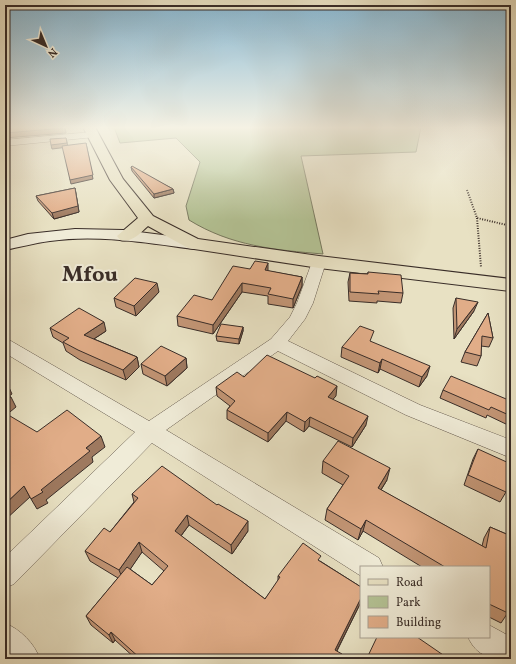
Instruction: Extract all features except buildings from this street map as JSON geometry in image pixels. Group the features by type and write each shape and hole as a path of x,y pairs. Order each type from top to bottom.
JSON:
{"main road":[{"path":"105,158 117,180 147,219 194,244"},
{"path":"126,236 147,219"},
{"path":"5,245 47,235 80,234 126,236 511,286"}],"street":[{"path":"5,575 150,431 276,343 297,319 306,303 319,262"},
{"path":"276,343 413,410 511,449"},
{"path":"5,345 150,431 368,566"},
{"path":"5,638 25,659"},
{"path":"485,638 511,654"}],"path":[{"path":"467,190 477,218 482,282"},
{"path":"477,218 511,226"}],"green space":[{"path":"196,158 301,158 323,254 288,251 237,241 205,229 189,220 186,206 200,162"}],"district":[{"name":"Mfou","path":"90,275"}]}
